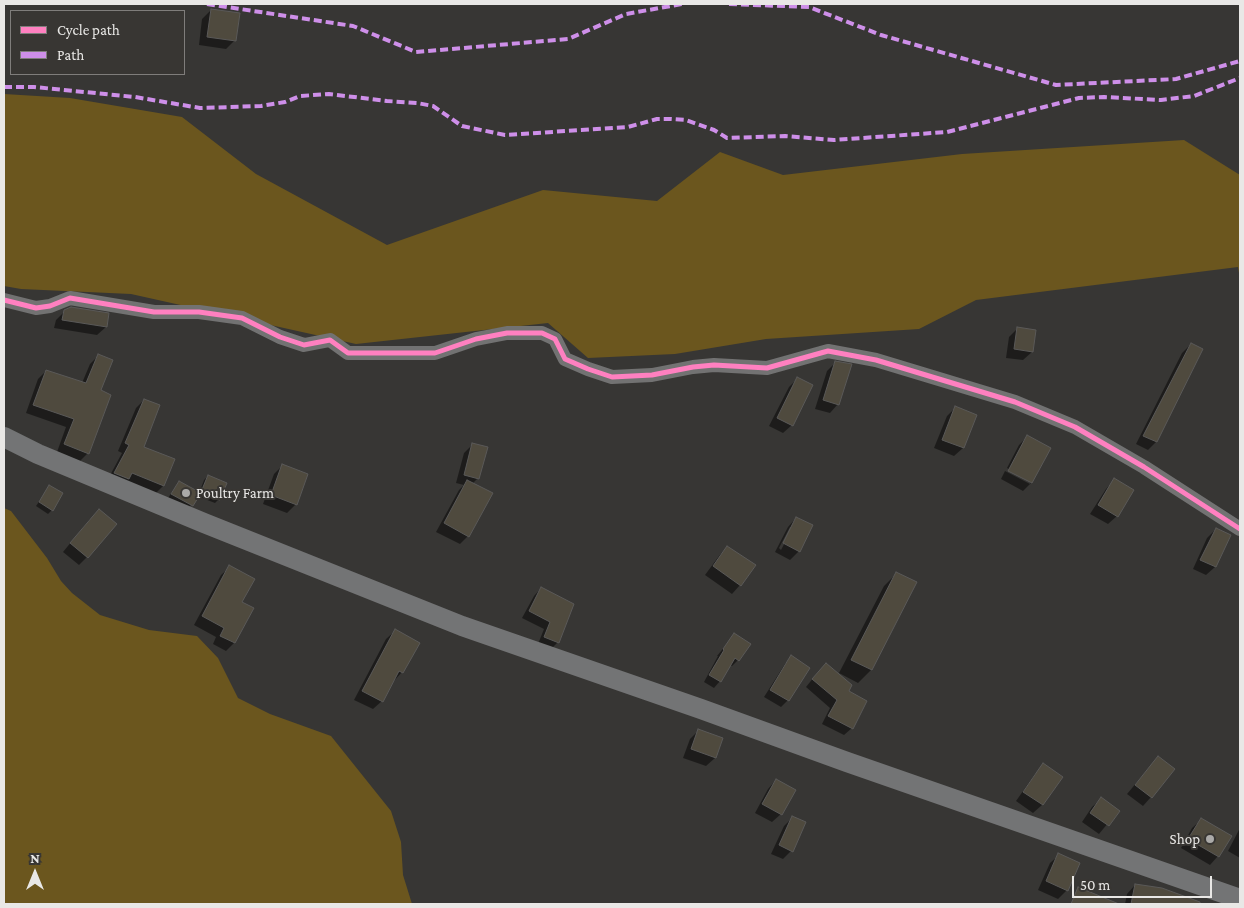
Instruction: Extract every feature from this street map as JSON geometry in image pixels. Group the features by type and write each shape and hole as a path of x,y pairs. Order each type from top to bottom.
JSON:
{"main road":[{"path":"4,437 38,454 213,527 462,626 1240,899"}],"street":[{"path":"4,300 36,308 50,306 70,298 154,312 199,312 242,318 280,337 304,345 330,340 348,353 435,354 476,339 507,333 542,333 555,339 565,359 612,377 652,375 693,366 714,365 767,368 828,351 876,360 1015,402 1075,427 1144,467 1240,530"}],"shaded area":[{"path":"4,94 70,98 182,117 256,174 387,245 543,190 657,201 720,152 783,175 962,154 1184,140 1240,175 1240,279 1238,267 976,300 919,329 766,339 675,354 588,358 548,323 356,344 131,294 21,289 4,286"},
{"path":"4,508 11,511 47,558 61,581 72,593 100,615 149,630 197,636 218,658 238,698 270,714 331,736 391,811 401,842 403,875 412,904 4,904"}],"building":[{"path":"211,9 240,13 236,41 207,37"},
{"path":"71,307 109,313 107,327 62,320 64,310"},
{"path":"1017,327 1036,330 1033,352 1014,349"},
{"path":"1191,343 1203,349 1157,442 1143,436"},
{"path":"98,354 113,360 101,390 111,395 89,454 64,444 74,419 33,405 46,370 86,383"},
{"path":"835,361 852,364 839,405 823,400"},
{"path":"797,377 813,385 793,426 777,418"},
{"path":"144,399 160,405 144,447 175,459 164,486 132,473 129,479 114,473 129,445 125,443"},
{"path":"955,406 977,415 964,448 942,440"},
{"path":"1027,435 1051,448 1032,483 1008,471"},
{"path":"472,443 488,447 479,479 464,475"},
{"path":"282,464 308,474 297,505 271,495"},
{"path":"208,475 227,483 220,500 201,492"},
{"path":"1114,478 1134,490 1118,517 1098,505"},
{"path":"467,480 493,493 469,537 444,523"},
{"name":"Poultry Farm","path":"179,481 201,493 193,506 171,494"},
{"path":"49,485 63,493 53,511 39,502"},
{"path":"99,509 117,524 88,558 70,543"},
{"path":"796,517 813,525 800,552 783,543"},
{"path":"1216,528 1231,535 1216,567 1200,560"},
{"path":"727,546 756,565 741,586 713,566"},
{"path":"229,565 255,579 242,602 254,608 235,643 220,636 224,628 202,616"},
{"path":"896,572 917,582 872,670 851,660"},
{"path":"541,587 574,604 559,643 544,637 550,622 529,611"},
{"path":"395,629 420,643 403,673 399,671 383,702 362,691"},
{"path":"734,633 751,644 739,661 735,658 721,682 709,675"},
{"path":"791,655 810,668 789,701 770,690"},
{"path":"826,663 852,685 849,691 867,701 853,729 828,716 837,700 812,679"},
{"path":"698,729 723,738 716,758 691,749"},
{"path":"1158,756 1175,769 1152,798 1135,785"},
{"path":"1043,763 1063,777 1043,805 1023,792"},
{"path":"776,779 796,790 782,815 762,804"},
{"path":"1101,797 1120,811 1109,826 1090,813"},
{"path":"792,816 806,822 793,852 779,845"},
{"path":"1201,818 1232,836 1219,857 1188,839"},
{"path":"1058,853 1080,863 1068,891 1046,881"},
{"path":"1135,884 1162,888 1200,902 1200,904 1131,904"},
{"path":"1078,887 1119,904 1071,904"}],"marked path":[{"path":"207,4 353,26 416,52 568,39 626,14 682,4"},
{"path":"729,4 809,7 881,35 1056,85 1176,79 1240,61"},
{"path":"4,87 34,87 135,97 200,108 261,106 285,102 300,96 329,94 433,106 462,126 505,135 628,127 657,119 671,119 686,120 714,130 727,138 785,136 834,140 947,132 1079,98 1104,97 1161,100 1194,96 1240,78"}],"cycle path":[{"path":"4,300 36,308 50,306 70,298 154,312 199,312 242,318 280,337 304,345 330,340 348,353 435,353 476,339 507,333 542,333 555,339 565,359 612,377 652,375 714,365 767,368 828,351 876,360 1015,402 1075,427 1144,467 1240,529"}],"place":[{"name":"Poultry Farm","path":"186,493"},
{"name":"Shop","path":"1210,839"}]}
